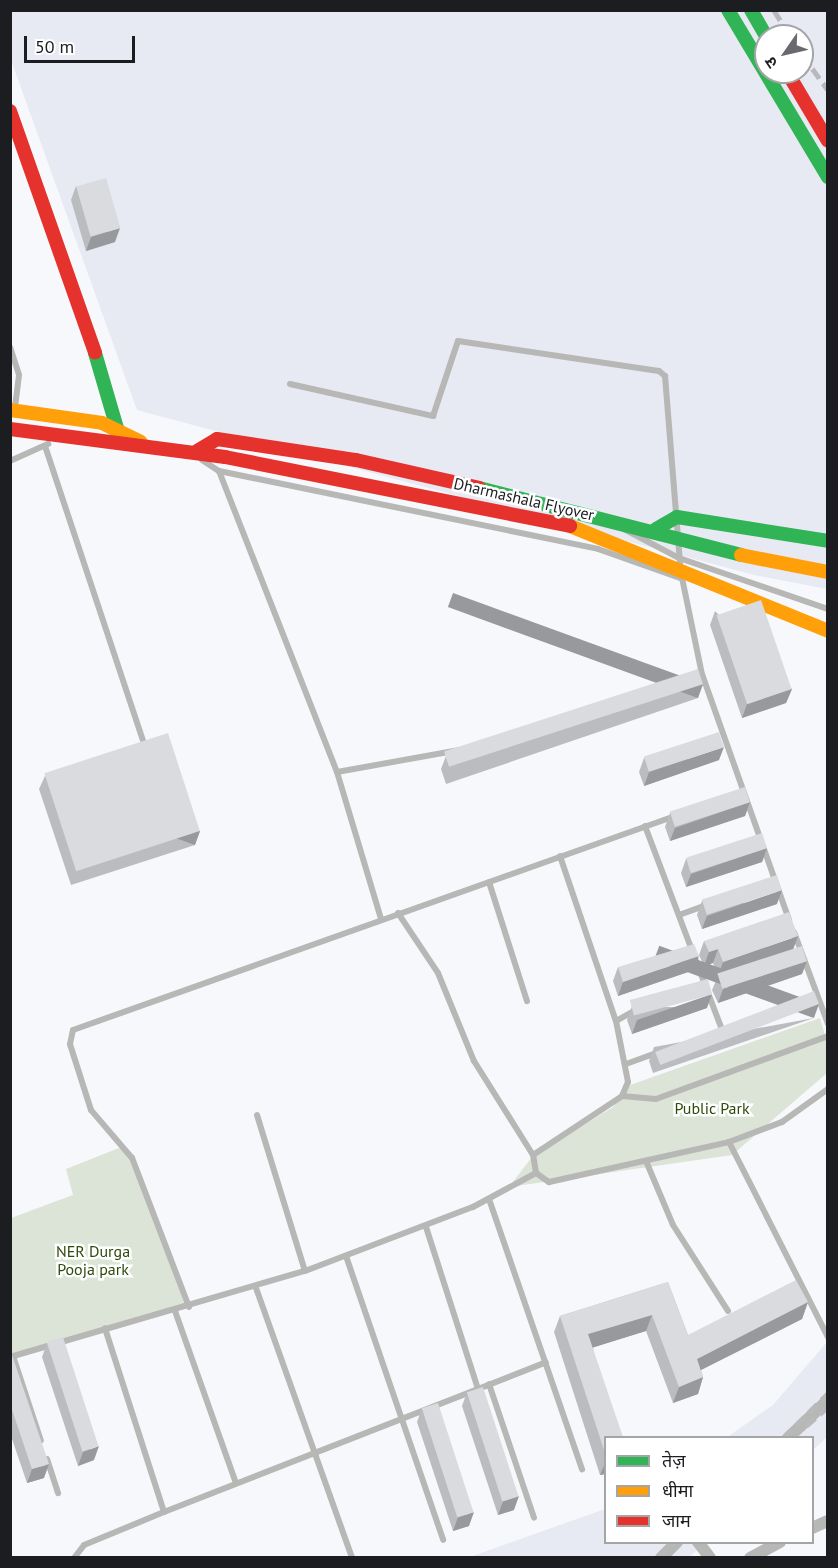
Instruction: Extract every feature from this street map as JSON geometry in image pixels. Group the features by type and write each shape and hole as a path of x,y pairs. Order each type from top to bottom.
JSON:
{"street":[{"path":"728,10 828,177"},
{"path":"751,10 759,24"},
{"path":"794,84 828,141"},
{"path":"10,111 121,428 120,446"},
{"path":"13,410 121,428 141,442"},
{"path":"12,429 120,446 141,442"},
{"path":"197,451 217,439 356,460 614,523 656,529 678,542 828,572"},
{"name":"Dharmashala Flyover","path":"141,442 197,451 590,530 828,631"},
{"path":"656,529 677,517 828,541"},
{"path":"789,1436 828,1400"},
{"path":"814,1528 828,1521"},
{"path":"661,1557 675,1544"},
{"path":"700,1544 710,1557"},
{"path":"750,1557 776,1544"}],"lane":[{"path":"290,384 434,416 458,341 659,371 665,376 680,578 702,674 828,1024"},
{"path":"10,347 19,375 12,429"},
{"path":"10,461 62,436"},
{"path":"45,446 143,741"},
{"path":"197,451 219,471 337,772 381,920"},
{"path":"219,471 598,549 680,578"},
{"path":"614,523 679,558 828,609"},
{"path":"691,678 702,674"},
{"path":"337,772 465,749 506,733 534,730"},
{"path":"733,795 743,791"},
{"path":"189,1307 132,1158 92,1110 69,1037 73,1030 689,811"},
{"path":"645,826 722,1030"},
{"path":"533,1155 622,1096 628,1082 616,1022 560,856"},
{"path":"764,884 775,880"},
{"path":"489,882 527,1001"},
{"path":"679,915 711,903"},
{"path":"398,914 438,973 474,1060 533,1155 536,1173 549,1182 729,1142 782,1122 828,1089"},
{"path":"790,956 801,953"},
{"path":"693,990 715,982"},
{"path":"806,1000 817,996"},
{"path":"616,1022 649,1006"},
{"path":"711,1034 732,1027"},
{"path":"622,1096 656,1099 828,1036"},
{"path":"626,1064 669,1049"},
{"path":"257,1115 305,1271"},
{"path":"729,1142 828,1337"},
{"path":"646,1161 673,1225 728,1311"},
{"path":"58,1493 12,1356 105,1328 256,1288 305,1271 426,1227 489,1199 536,1173"},
{"path":"489,1199 582,1469"},
{"path":"426,1227 478,1389"},
{"path":"346,1256 443,1540"},
{"path":"256,1288 352,1557"},
{"path":"175,1311 236,1484"},
{"path":"105,1328 164,1512"},
{"path":"74,1557 84,1545 546,1362"},
{"path":"489,1384 534,1518"}],"shaded area":[{"path":"10,11 827,11 827,589 754,575 137,410 11,60"},
{"path":"827,1342 827,1437 814,1449 814,1436 729,1436 773,1405"},
{"path":"604,1509 604,1544 705,1544 689,1557 467,1558"}],"green space":[{"name":"Public Park","path":"820,1018 827,1042 827,1073 732,1155 509,1187 532,1157 613,1107 630,1085"},
{"name":"NER Durga Pooja park","path":"119,1148 132,1158 186,1308 11,1355 11,1218 73,1195 66,1169"}],"building":[{"path":"106,178 120,228 91,237 76,187"},
{"path":"761,600 792,689 747,704 717,615"},
{"path":"698,669 703,684 449,767 444,752"},
{"path":"719,732 724,747 649,772 644,756"},
{"path":"168,733 200,831 76,871 44,773"},
{"path":"745,787 750,802 675,827 670,811"},
{"path":"762,833 767,848 691,873 686,858"},
{"path":"777,875 782,890 707,915 702,899"},
{"path":"789,912 798,936 723,962 718,949 709,952 704,941"},
{"path":"694,944 699,956 623,982 618,967"},
{"path":"802,946 807,961 722,989 717,974"},
{"path":"708,979 712,994 634,1015 630,1000"},
{"path":"814,991 819,1004 660,1065 655,1052"},
{"path":"796,1280 808,1302 697,1359 703,1377 679,1387 652,1315 588,1334 623,1436 604,1436 604,1450 560,1316 668,1282 688,1335"},
{"path":"63,1337 99,1446 82,1452 47,1342"},
{"path":"12,1355 49,1464 32,1469 10,1404 10,1356"},
{"path":"483,1387 519,1496 502,1502 467,1392"},
{"path":"438,1403 474,1512 457,1518 422,1408"}],"railway":[{"path":"774,10 783,24"},
{"path":"814,71 828,90"},
{"path":"785,1436 828,1393"},
{"path":"806,1426 828,1407"},
{"path":"658,1558 672,1544"}],"traffic: fast":[{"path":"728,10 828,177"},
{"path":"751,10 759,24"},
{"path":"95,353 121,442"},
{"path":"479,488 741,555"},
{"path":"656,529 677,517 828,541"}],"traffic: slow":[{"path":"10,410 102,423 141,442"},
{"path":"570,526 828,631"},
{"path":"741,555 828,572"}],"traffic: jam":[{"path":"794,84 828,141"},
{"path":"10,111 95,353"},
{"path":"10,429 225,457"},
{"path":"197,451 217,439 356,460 479,488"},
{"path":"225,457 570,526"}]}
